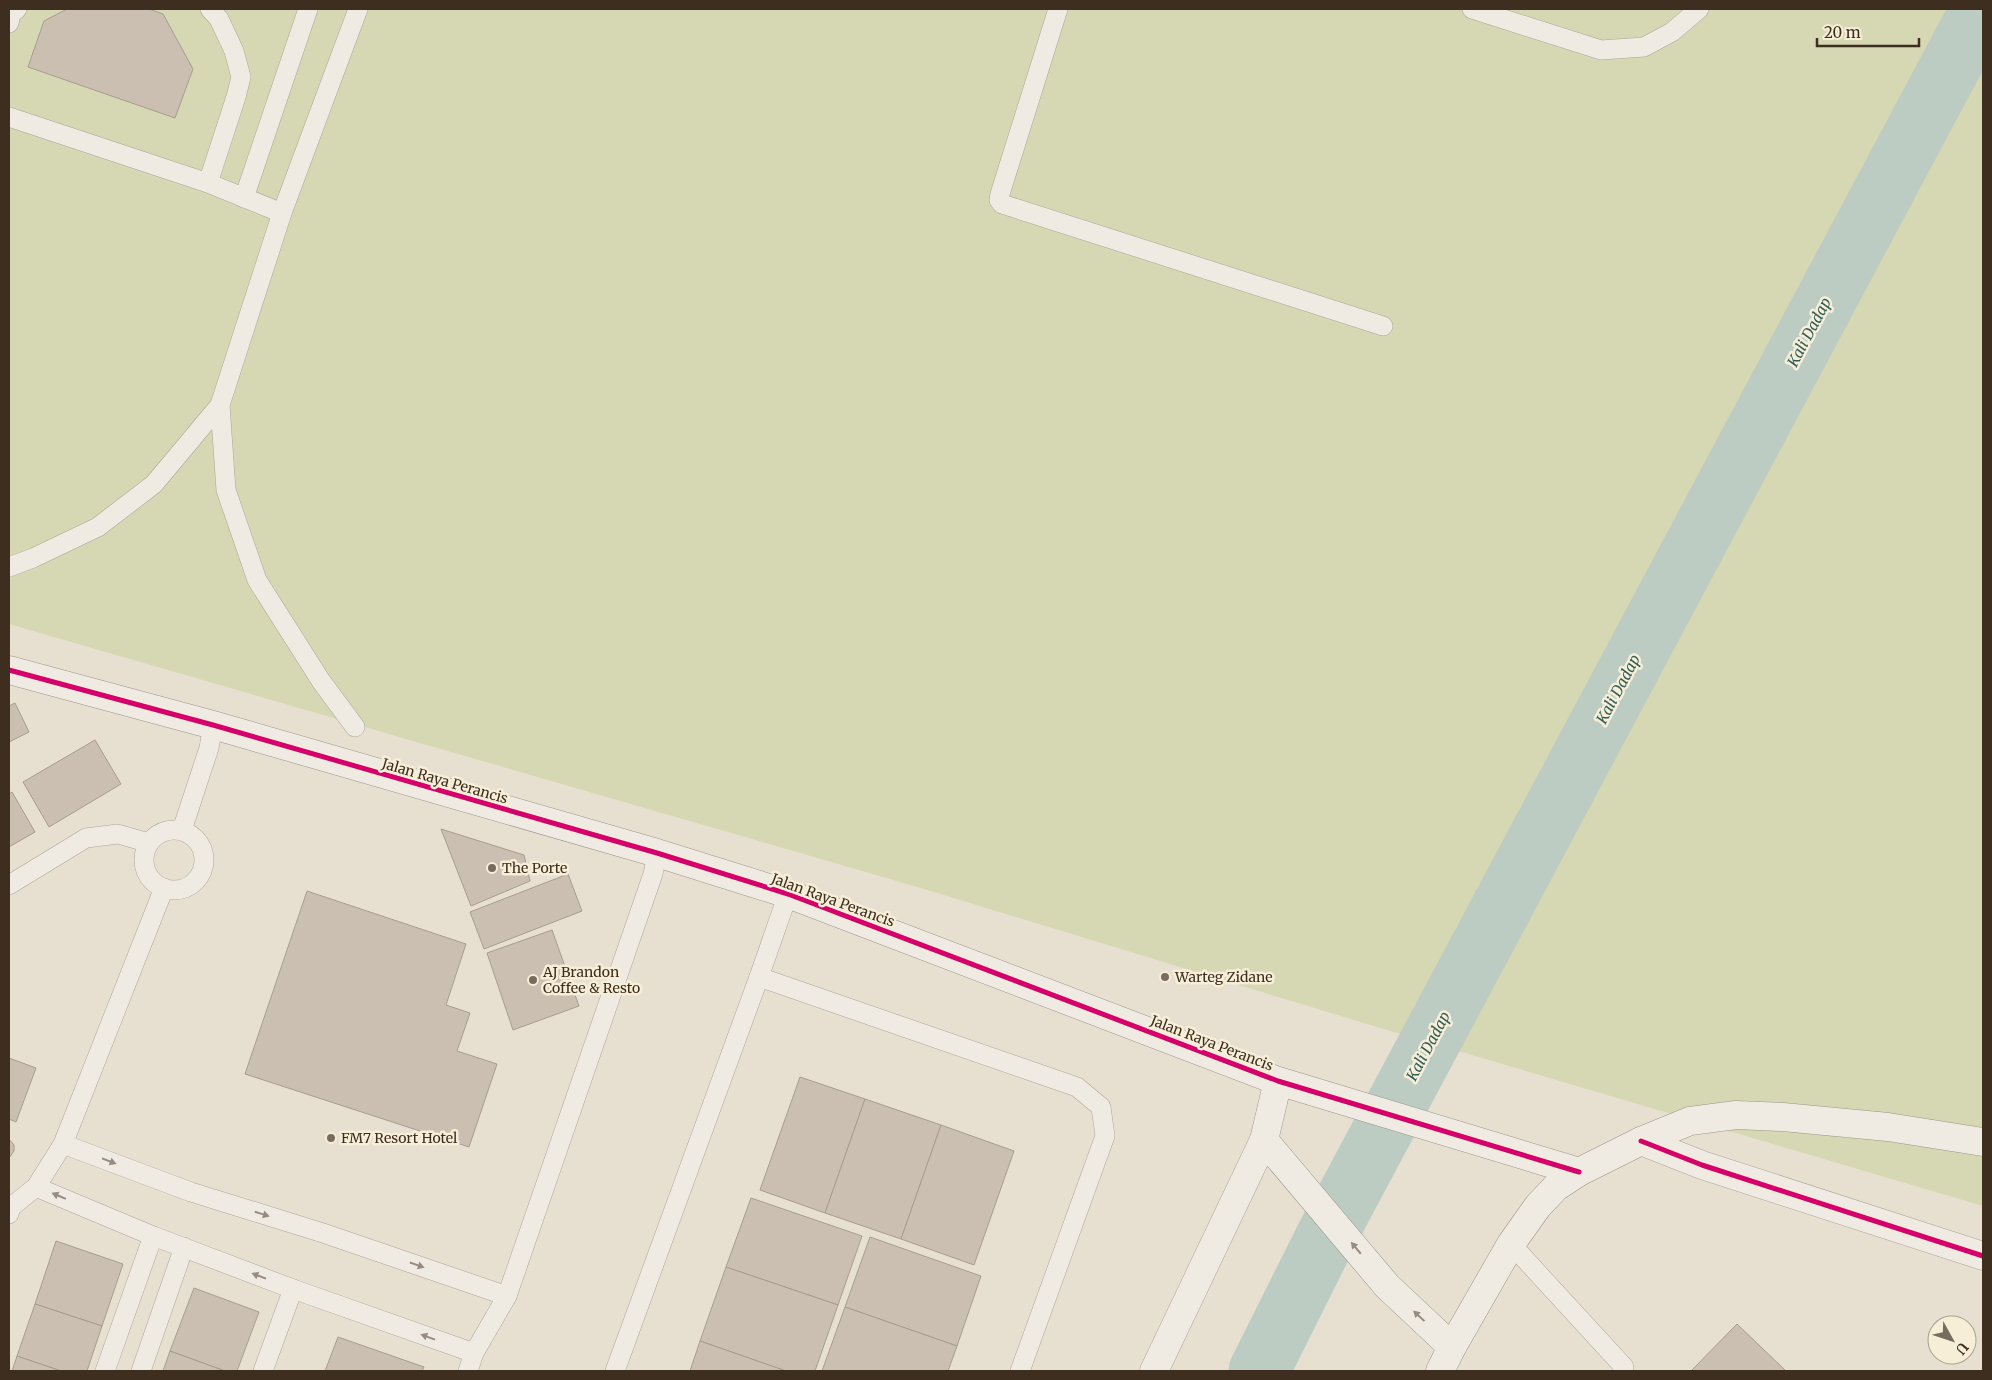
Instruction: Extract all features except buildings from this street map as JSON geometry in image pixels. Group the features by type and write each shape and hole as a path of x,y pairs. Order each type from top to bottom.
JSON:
{"street":[{"name":"Jalan Raya Perancis","path":"9,670 212,725 657,853 788,894 1278,1081 1579,1172"},
{"path":"1154,1371 1264,1140 1278,1081"},
{"path":"1440,1371 1511,1244 1538,1206 1556,1188 1579,1172 1641,1141 1690,1121 1736,1115 1783,1117 1888,1127 1983,1142"},
{"path":"1264,1140 1387,1286 1452,1347"},
{"path":"1641,1141 1702,1164 1983,1256"}],"lane":[{"path":"9,23 11,14 17,9"},
{"path":"208,183 241,77 234,51 219,18 210,9"},
{"path":"244,198 308,9"},
{"path":"355,727 321,681 258,580 226,490 220,405 282,213 358,9"},
{"path":"1058,9 1000,194 1002,204 1383,326"},
{"path":"1472,9 1602,50 1644,47 1672,32 1699,9"},
{"path":"9,117 208,183 282,213"},
{"path":"9,567 33,558 98,526 154,484 220,405"},
{"path":"182,830 209,748 212,725"},
{"path":"182,830 198,841 203,849 205,858 204,868 192,884 184,889 164,888 149,878 145,870 144,851 149,843 154,836 163,831 182,830"},
{"path":"9,885 86,838 118,834 149,843"},
{"path":"468,1371 474,1353 507,1296 653,874 657,853"},
{"path":"9,1214 11,1207 36,1187 63,1144 164,888"},
{"path":"615,1371 788,894"},
{"path":"759,977 1078,1087 1101,1107 1105,1136 1020,1371"},
{"path":"63,1144 191,1192 323,1233 507,1296"},
{"path":"36,1187 152,1236 474,1353"},
{"path":"106,1371 152,1236"},
{"path":"1511,1244 1624,1367"},
{"path":"141,1371 184,1247"},
{"path":"263,1371 292,1288"}],"green space":[{"path":"9,9 1983,9 1983,1206 1377,1027 914,886 9,624"}],"waterway":[{"name":"Kali Dadap","path":"1259,1371 1328,1233 1981,9"}],"cycle path":[{"path":"9,670 213,725 657,853 788,894 1278,1081 1579,1172"},
{"path":"1641,1141 1702,1165 1983,1256"}],"place":[{"name":"The Porte","path":"492,868"},
{"name":"Warteg Zidane","path":"1165,977"},
{"name":"AJ Brandon Coffee & Resto","path":"533,980"},
{"name":"FM7 Resort Hotel","path":"331,1138"}]}
